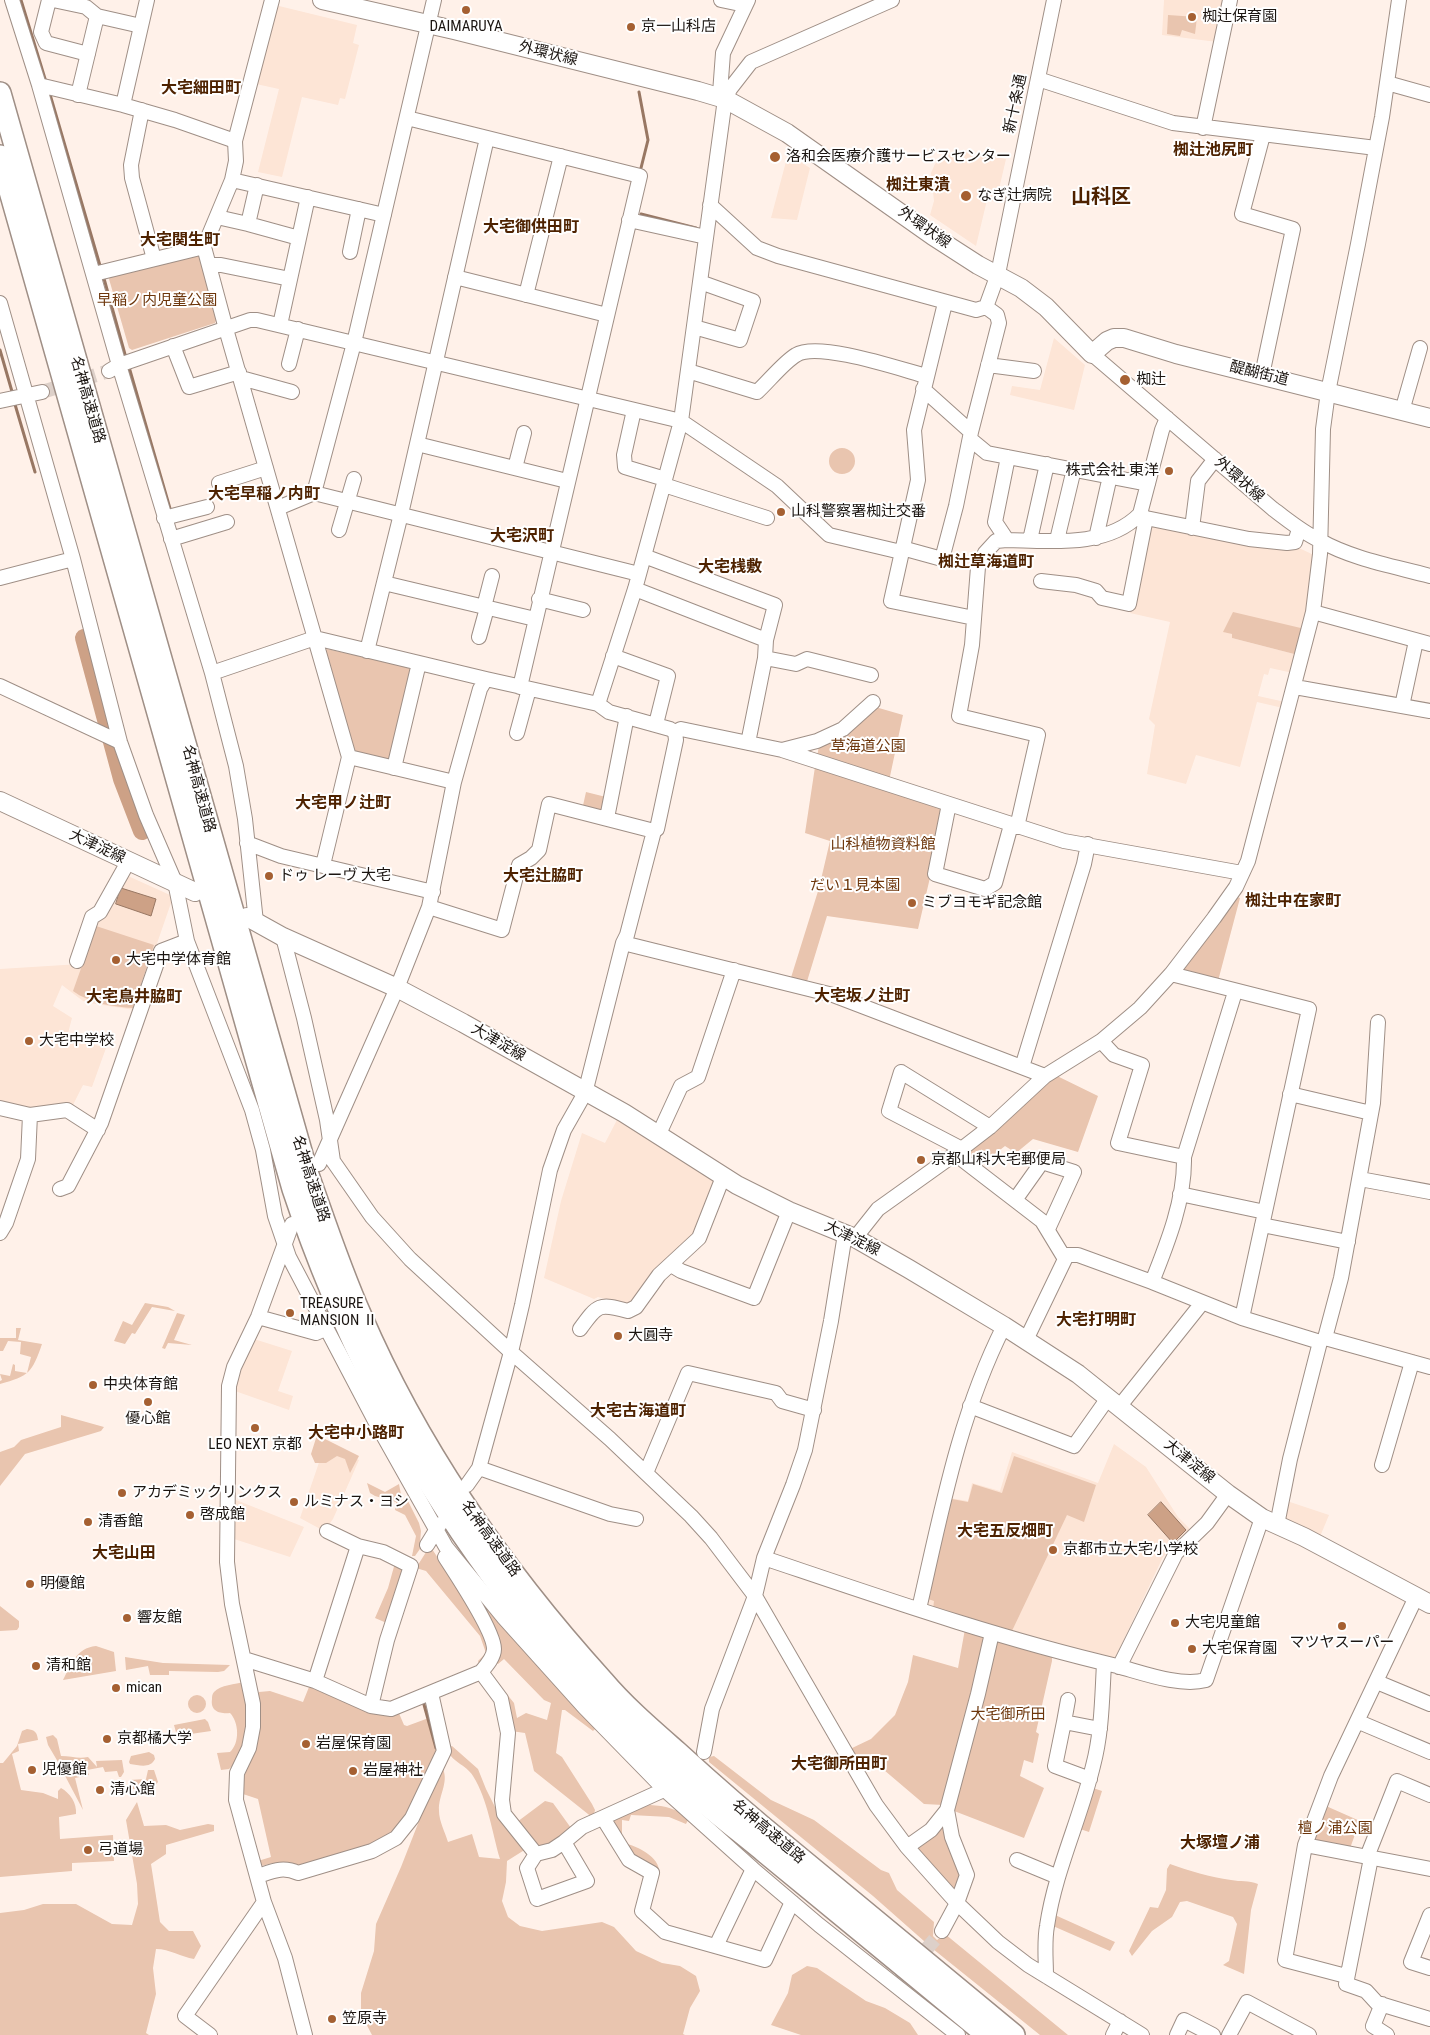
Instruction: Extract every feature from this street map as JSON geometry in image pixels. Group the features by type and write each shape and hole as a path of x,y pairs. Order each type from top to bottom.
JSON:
{"highway":[{"name":"名神高速道路","path":"0,93 307,1172 330,1240 362,1317 409,1413 454,1490 487,1537 529,1592 603,1682 643,1722 735,1805 1014,2035"},
{"name":"名神高速道路","path":"0,156 292,1189 345,1325 395,1424 436,1494 472,1549 514,1606 561,1663 635,1741 688,1789 987,2035"}],"main road":[{"name":"外環状線","path":"322,0 454,30 698,90 725,99 788,133 933,236 978,265 1021,288 1046,307 1092,354"},
{"name":"醍醐街道","path":"1092,354 1107,341 1114,338 1124,338 1176,354 1430,418"},
{"name":"大津淀線","path":"0,801 195,892"},
{"name":"大津淀線","path":"252,920 284,937 397,988 624,1113 723,1176 789,1211 850,1236 1004,1326 1078,1374 1228,1494 1270,1521 1304,1537 1423,1601"}],"street":[{"path":"12,0 94,274 114,368 164,518 212,672 236,766 247,843 252,920"},
{"path":"49,0 41,32 46,43 88,54"},
{"path":"53,0 86,7 97,16 141,26"},
{"path":"123,105 147,0"},
{"path":"272,0 235,141 236,161 232,180 204,247 349,757 323,865"},
{"path":"314,493 354,343 434,0"},
{"path":"721,0 746,3 723,53 720,93 725,99"},
{"path":"598,704 635,590 681,421 725,99 730,89 752,62 892,0"},
{"name":"新十条通","path":"986,307 998,274 1054,0"},
{"path":"1203,128 1230,0"},
{"path":"704,1752 712,1709 755,1596 764,1558 799,1468 814,1410 850,1236 878,1209 990,1127 1044,1076 1101,1042 1140,1008 1172,974 1236,887 1248,861 1313,612 1320,554 1323,429 1328,392 1376,148 1399,0"},
{"path":"78,95 97,16"},
{"path":"1038,79 1173,123 1376,148"},
{"path":"1387,84 1430,95"},
{"path":"39,85 142,110 235,141"},
{"path":"142,110 131,165 132,178 154,259"},
{"path":"407,118 640,176 539,599 517,733"},
{"path":"1262,375 1292,229 1242,214 1263,135"},
{"path":"367,651 401,514 487,138"},
{"path":"526,295 560,156"},
{"path":"232,180 384,215"},
{"path":"248,224 257,185"},
{"path":"280,325 308,197"},
{"path":"114,368 250,320 280,325 681,421 777,486 829,535 942,558 956,506 970,435 998,323 997,315 986,307 976,310 778,256 757,248 710,205"},
{"path":"350,252 359,209"},
{"path":"217,217 299,238"},
{"path":"629,220 706,238"},
{"path":"94,274 204,247"},
{"path":"210,265 221,265 290,279"},
{"path":"455,277 607,315"},
{"path":"694,327 740,340 753,301 700,282"},
{"path":"945,302 914,430 918,480 891,601 974,618"},
{"path":"0,303 73,559 91,654 146,815 175,882 187,941 252,1110 263,1150 275,1216 284,1244 325,1329 434,1534 492,1638 494,1650 489,1663 481,1672 391,1709 371,1706 315,1681 244,1659"},
{"path":"289,364 298,330"},
{"path":"173,346 189,387 240,375 292,392"},
{"path":"1402,411 1420,348"},
{"path":"688,371 757,392 796,354 809,351 835,352 925,382 986,453 1148,484"},
{"name":"外環状線","path":"1092,354 1299,529 1320,541 1380,563 1430,576"},
{"path":"988,365 1034,371"},
{"path":"0,401 42,392"},
{"path":"634,410 624,455 625,467 767,518"},
{"path":"1041,581 1076,585 1096,591 1102,598 1129,604 1148,484 1167,418"},
{"path":"515,468 524,433"},
{"path":"417,444 567,481"},
{"path":"1007,540 995,522 1008,457"},
{"path":"1192,528 1198,481 1215,459"},
{"path":"1030,540 1047,464"},
{"path":"219,483 266,468"},
{"path":"1057,540 1074,469"},
{"path":"1096,538 1110,476"},
{"path":"339,530 354,479"},
{"path":"278,508 314,493 639,574"},
{"path":"164,518 207,507"},
{"path":"950,804 935,874 985,889 995,883 1014,826 1038,735 959,716 972,645 978,567 985,553 996,541 1082,540 1096,538 1107,535 1143,516 1249,539 1287,543 1295,542 1299,529"},
{"path":"171,540 227,522"},
{"path":"644,556 775,605 766,640 765,658 748,743"},
{"path":"0,578 73,559"},
{"path":"479,637 492,576"},
{"path":"384,583 535,619"},
{"path":"635,590 766,640"},
{"path":"539,599 582,610"},
{"path":"1313,612 1423,642 1402,706"},
{"path":"212,672 315,638 598,704 608,712 656,724 675,732 681,729 782,750 1064,841 1242,873"},
{"path":"613,656 668,676 656,724"},
{"path":"765,658 796,664 807,660 871,675"},
{"path":"394,768 419,663"},
{"path":"319,1164 397,988 429,907 454,782 480,689 486,679"},
{"path":"0,686 120,742"},
{"path":"1294,687 1430,711"},
{"path":"782,750 817,741 843,729 873,702"},
{"path":"607,818 627,716"},
{"path":"467,1485 479,1468 511,1352 550,1170 564,1130 585,1093 623,943 654,831 657,829 676,740 675,732"},
{"path":"349,757 454,782"},
{"path":"429,907 502,930 519,865 531,858 539,850 549,804 654,831"},
{"path":"247,843 281,856 433,892"},
{"path":"1022,1067 1084,864 1088,844"},
{"path":"77,961 92,917 100,912 128,862"},
{"path":"284,937 304,1018 333,1161 372,1217 410,1259 646,1473 691,1516 721,1550 755,1596 876,1804 907,1847 957,1902 998,1942 1046,1976 1142,2035"},
{"path":"60,1189 68,1186 98,1130 161,951 187,941"},
{"path":"623,943 833,995 1044,1076"},
{"path":"658,1136 681,1086 698,1077 734,970"},
{"path":"1172,974 1309,1010 1242,1318"},
{"path":"1152,1282 1167,1245 1184,1178 1184,1157 1235,992"},
{"path":"764,1558 992,1633 1104,1664 1162,1678 1196,1683 1206,1680 1270,1521 1290,1459 1341,1278 1371,1113 1378,1022"},
{"path":"1101,1042 1114,1055 1142,1065 1118,1143 1184,1157"},
{"path":"990,1127 901,1072 889,1111 958,1152 1042,1221 1065,1259"},
{"path":"1290,1094 1371,1113"},
{"path":"0,1108 30,1115 67,1110 98,1130"},
{"path":"0,1234 6,1223 28,1159 30,1115"},
{"path":"1015,1200 1042,1162 1074,1172 1048,1229"},
{"path":"580,1329 593,1310 607,1305 628,1311 636,1307 658,1275 699,1238 723,1176"},
{"path":"1360,1179 1430,1192"},
{"path":"1180,1194 1348,1242"},
{"path":"671,1265 681,1271 754,1298 789,1211"},
{"path":"292,1224 258,1317 234,1367 229,1386 227,1562 232,1604 253,1704 253,1727 249,1748 237,1773 236,1800 264,1902 285,1958 305,2035"},
{"path":"1026,1340 1067,1255 1078,1255 1242,1318 1430,1367"},
{"path":"970,1406 1074,1446 1202,1303"},
{"path":"258,1317 316,1333 325,1329"},
{"path":"919,1609 954,1459 970,1406 1004,1326"},
{"path":"1382,1465 1412,1362"},
{"path":"646,1473 688,1373 776,1393 782,1401 814,1410"},
{"path":"479,1468 610,1514 636,1519"},
{"path":"1118,1667 1176,1553 1208,1523 1228,1494"},
{"path":"327,1532 358,1546 384,1552 411,1566 387,1640 371,1706"},
{"path":"434,1534 504,1618 584,1707 666,1789 792,1902 897,1983 958,2035"},
{"path":"315,1681 358,1546"},
{"path":"1346,1976 1285,1960 1305,1845 1331,1776 1377,1682 1423,1601"},
{"path":"907,1847 932,1830 947,1810 992,1633"},
{"path":"1046,1976 1047,1927 1058,1877 1090,1779 1100,1729 1104,1664"},
{"path":"481,1672 502,1698 508,1733 502,1800 504,1814 536,1854"},
{"path":"1377,1682 1430,1704"},
{"path":"258,1876 280,1868 298,1873 372,1852 396,1838 412,1818 444,1751 432,1693"},
{"path":"1068,1700 1055,1766 1090,1779"},
{"path":"1064,1722 1100,1729"},
{"path":"1358,1722 1430,1752"},
{"path":"1430,1796 1397,1781 1369,1857 1346,1976 1346,1984 1366,1991 1377,2003 1430,2019"},
{"path":"564,1842 587,1881 537,1899 527,1868 536,1854 552,1850 582,1827 666,1789"},
{"path":"942,1931 957,1902 967,1874 952,1837 947,1810"},
{"path":"603,1818 629,1860 652,1873 642,1912 665,1932 765,1960 792,1902"},
{"path":"1305,1845 1430,1869"},
{"path":"1016,1860 1058,1877"},
{"path":"716,1946 753,1869"},
{"path":"210,2035 185,2016 264,1902"},
{"path":"1430,1915 1411,1962 1430,1968"},
{"path":"1229,2035 1247,2002 1309,2035"},
{"path":"1382,2004 1372,2026 1387,2035"},
{"path":"1176,2035 1184,2020 1213,2035"},
{"path":"1113,2035 1120,2021"}],"shaded area":[{"name":"椥辻保育園","path":"1164,0 1225,0 1217,42 1162,35"},
{"path":"279,6 357,25 353,43 359,45 345,99 340,98 338,105 302,97 282,177 258,172 279,89 256,84 274,9"},
{"name":"なぎ辻病院","path":"959,151 1006,159 996,202 987,200 976,246 930,215 934,201 931,173 935,164 942,158"},
{"path":"788,154 810,168 797,220 771,218"},
{"path":"1054,338 1085,365 1074,410 1010,395 1012,386 1040,390"},
{"path":"1148,521 1299,548 1316,556 1305,629 1224,632 1233,634 1232,638 1298,655 1293,673 1270,668 1268,675 1264,674 1258,696 1285,702 1283,708 1257,702 1240,767 1196,755 1186,784 1147,774 1155,725 1149,719 1170,622 1130,613"},
{"path":"128,876 170,895 172,900 134,1010 83,1001 62,985 53,1006 72,1018 67,1037 106,1048 92,1087 83,1085 72,1107 31,1110 0,1102 0,969 80,964 96,919 119,881"},
{"path":"121,888 156,899 151,916 116,904"},
{"path":"618,1118 713,1180 714,1184 695,1234 627,1305 598,1297 594,1299 544,1278 561,1201 582,1133 605,1143"},
{"path":"254,1339 292,1351 278,1391 293,1396 289,1410 235,1391 237,1375"},
{"name":"京都市立大宅小学校","path":"1114,1444 1146,1467 1178,1517 1189,1528 1189,1532 1163,1557 1114,1660 924,1607 950,1498 968,1501 972,1483 1000,1491 1012,1452 1098,1483"},
{"path":"325,1445 359,1460 333,1519 324,1531 300,1518"},
{"path":"236,1500 304,1527 290,1557 231,1538 232,1502"},
{"path":"1287,1501 1329,1515 1319,1539 1284,1522"},
{"path":"1161,1502 1186,1530 1173,1543 1148,1515"}],"green space":[{"path":"1168,15 1197,17 1195,34 1182,30 1180,36 1167,34"},
{"name":"早稲ノ内児童公園","path":"199,254 217,318 215,323 132,350 129,348 109,279 111,274"},
{"path":"842,448 851,452 855,461 851,470 842,474 833,470 829,461 833,452"},
{"path":"1233,612 1305,629 1298,655 1232,638 1232,634 1223,632"},
{"path":"327,649 409,667 413,675 393,761 354,756 323,653"},
{"name":"草海道公園","path":"872,706 903,715 889,781 817,758 819,745"},
{"name":"山科植物資料館","path":"815,767 946,809 918,929 827,916 805,988 789,984 819,888 830,841 805,833"},
{"path":"586,792 606,797 602,811 582,810"},
{"path":"1235,896 1240,898 1218,981 1183,973 1181,968"},
{"name":"大宅中学体育館","path":"96,926 154,945 133,1008 102,1004 86,999 73,991"},
{"path":"1053,1074 1098,1096 1078,1152 1033,1139 1016,1153 1005,1146 977,1168 963,1152"},
{"path":"145,1303 168,1307 175,1311 152,1307 135,1334 132,1333 125,1344 114,1341 123,1321 132,1325"},
{"path":"177,1313 185,1315 174,1340 192,1345 168,1343 165,1349 162,1348"},
{"path":"16,1328 21,1328 18,1340 42,1344 32,1367 27,1373 31,1357 20,1354 21,1342 8,1341 3,1351 0,1351 0,1338 16,1338"},
{"path":"13,1364 15,1365 15,1371 27,1373 0,1384 2,1380 0,1374 10,1376"},
{"path":"61,1415 104,1427 101,1431 25,1454 0,1486 0,1452 14,1447 21,1440 61,1427"},
{"path":"317,1435 359,1456 350,1473 345,1459 337,1456 326,1463 315,1463 311,1454"},
{"path":"1014,1456 1096,1485 1084,1522 1067,1515 1011,1633 933,1609 934,1601 928,1599 952,1499 968,1502 973,1484 1002,1493"},
{"path":"367,1483 385,1492 399,1484 402,1500 400,1508 402,1508 407,1499 421,1531 420,1544 422,1546 415,1556 412,1556 416,1536 405,1515 395,1510 396,1502 370,1493"},
{"path":"428,1549 432,1549 463,1596 489,1642 490,1652 481,1665 478,1661 486,1653 480,1636 426,1571 416,1568"},
{"path":"395,1563 406,1570 389,1624 375,1618 388,1588"},
{"path":"468,1585 596,1728 593,1731 565,1710 562,1710 556,1753 562,1757 592,1804 595,1810 593,1818 534,1771 525,1733 511,1731 506,1693 514,1703 517,1718 526,1713 547,1720 551,1703 544,1700 504,1659 498,1664 494,1661"},
{"path":"0,1606 19,1621 17,1630 0,1631"},
{"name":"大宅御所田","path":"965,1629 984,1634 987,1642 943,1805 924,1804 884,1770 873,1754 856,1760 850,1749 871,1739 895,1715 908,1682 913,1655 958,1668"},
{"path":"998,1639 1052,1653 1052,1661 1036,1732 1039,1734 1033,1763 1024,1760 1020,1776 1044,1788 1024,1838 949,1809 994,1641"},
{"path":"96,1646 114,1652 116,1671 63,1680 75,1658 89,1647"},
{"path":"125,1657 163,1663 230,1665 224,1671 218,1672 169,1671 169,1675 150,1675 148,1666 126,1670"},
{"path":"244,1682 251,1712 244,1746 236,1762 229,1769 221,1770 217,1753 230,1752 237,1738 237,1727 230,1713 223,1713 214,1709 212,1695 220,1688"},
{"path":"309,1687 349,1703 398,1711 404,1725 407,1726 426,1719 432,1720 440,1746 412,1811 385,1840 299,1867 273,1863 261,1866 258,1864 258,1861 271,1857 258,1799 240,1793 254,1741 256,1697 259,1692 270,1691 303,1702"},
{"path":"197,1695 203,1698 206,1704 203,1710 197,1713 191,1710 188,1704 191,1698"},
{"path":"205,1719 211,1731 177,1736 174,1725"},
{"path":"27,1729 35,1732 38,1740 18,1744 19,1751 12,1754 21,1790 43,1793 58,1799 58,1791 61,1788 64,1790 74,1802 76,1814 59,1817 60,1839 113,1835 114,1861 72,1863 72,1871 0,1877 0,1763 3,1763 17,1746 22,1731"},
{"path":"53,1735 57,1739 61,1756 88,1757 97,1767 96,1761 122,1760 124,1772 121,1777 119,1777 117,1771 105,1772 103,1767 87,1770 89,1775 75,1778 83,1810 62,1770 69,1768 66,1761 58,1762 48,1745 46,1737"},
{"path":"452,1746 478,1769 498,1813 526,1849 507,1861 506,1882 502,1901 508,1917 520,1926 542,1931 602,1922 614,1927 636,1951 662,1963 680,1966 696,1976 700,1991 690,2008 683,2034 685,2035 372,2035 361,2014 361,1993 374,1951 376,1924 401,1867 441,1765 445,1777 439,1805 439,1815 448,1842 472,1834 479,1857 500,1859 489,1816 478,1785 470,1772 451,1757 447,1748"},
{"path":"149,1752 154,1755 155,1759 150,1764 144,1766 130,1764 131,1756"},
{"path":"714,1756 771,1800 814,1820 881,1870 889,1873 897,1890 934,1922 933,1936 937,1940 945,1934 1068,2035 1040,2035 933,1949 873,1896 709,1762 709,1757"},
{"path":"148,1770 154,1770 158,1782 155,1786 132,1789 129,1787 129,1780 146,1779"},
{"path":"1090,1787 1102,1791 1089,1832 1077,1828"},
{"path":"545,1801 553,1803 571,1828 546,1848 540,1849 517,1822"},
{"path":"137,1802 144,1826 166,1825 180,1830 208,1824 214,1825 214,1831 166,1845 166,1854 151,1864 160,1922 169,1931 193,1931 201,1946 194,1959 166,1950 156,1949 153,1968 156,1994 146,2033 149,2035 0,2035 0,1913 24,1910 43,1904 76,1904 112,1924 132,1925 138,1904 137,1884 126,1820"},
{"path":"650,1805 671,1808 688,1820 686,1824 669,1817 631,1815 629,1821 622,1820 622,1835 612,1830 614,1818 636,1808"},
{"name":"檀ノ浦公園","path":"1326,1806 1360,1821 1349,1851 1312,1843"},
{"path":"944,1822 964,1877 956,1896 914,1847"},
{"path":"624,1843 652,1857 656,1862 659,1872 657,1874 630,1859"},
{"path":"1170,1864 1207,1875 1258,1884 1251,1910 1244,1974 1223,1965 1229,1961 1237,1924 1233,1917 1187,1901 1180,1902 1172,1917 1152,1931 1132,1956 1129,1951 1150,1907 1158,1908 1166,1890 1167,1869"},
{"path":"1055,1915 1115,1942 1110,1951 1053,1926"},
{"path":"807,1966 817,1968 866,2001 885,2008 910,2023 918,2035 801,2035 771,2025 788,1993 792,1975"}],"waterway":[{"path":"21,0 46,82"},
{"path":"49,91 101,269"},
{"path":"639,92 648,140 641,168"},
{"path":"641,214 696,228"},
{"path":"103,275 126,358"},
{"path":"0,350 13,395"},
{"path":"129,367 171,512"},
{"path":"14,401 35,472"},
{"path":"84,638 122,779 142,831"},
{"path":"423,1701 436,1748"}],"tunnel":[{"path":"42,392 109,371"},
{"path":"898,1982 942,1931"}],"place":[{"name":"DAIMARUYA","path":"466,10"},
{"name":"椥辻保育園","path":"1192,17"},
{"name":"京一山科店","path":"631,27"},
{"name":"洛和会医療介護サービスセンター","path":"775,157"},
{"name":"なぎ辻病院","path":"966,196"},
{"name":"椥辻","path":"1125,380"},
{"name":"株式会社 東洋","path":"1169,471"},
{"name":"山科警察署椥辻交番","path":"781,512"},
{"name":"ドゥ レーヴ 大宅","path":"269,876"},
{"name":"ミブヨモギ記念館","path":"912,903"},
{"name":"大宅中学体育館","path":"116,960"},
{"name":"大宅中学校","path":"29,1041"},
{"name":"京都山科大宅郵便局","path":"921,1160"},
{"name":"TREASURE MANSION Ⅱ","path":"290,1313"},
{"name":"大圓寺","path":"618,1336"},
{"name":"中央体育館","path":"93,1385"},
{"name":"優心館","path":"148,1402"},
{"name":"LEO NEXT 京都","path":"255,1428"},
{"name":"アカデミックリンクス","path":"122,1493"},
{"name":"ルミナス・ヨシ","path":"294,1502"},
{"name":"啓成館","path":"190,1515"},
{"name":"清香館","path":"88,1522"},
{"name":"京都市立大宅小学校","path":"1053,1550"},
{"name":"明優館","path":"30,1584"},
{"name":"響友館","path":"127,1618"},
{"name":"大宅児童館","path":"1175,1623"},
{"name":"マツヤスーパー","path":"1342,1626"},
{"name":"大宅保育園","path":"1192,1649"},
{"name":"清和館","path":"36,1666"},
{"name":"mican","path":"116,1688"},
{"name":"京都橘大学","path":"107,1739"},
{"name":"岩屋保育園","path":"306,1744"},
{"name":"児優館","path":"32,1770"},
{"name":"岩屋神社","path":"353,1771"},
{"name":"清心館","path":"100,1790"},
{"name":"弓道場","path":"88,1850"},
{"name":"笠原寺","path":"332,2019"}],"district":[{"name":"大宅細田町","path":"201,89"},
{"name":"椥辻池尻町","path":"1213,151"},
{"name":"椥辻東潰","path":"918,186"},
{"name":"山科区","path":"1101,198"},
{"name":"大宅御供田町","path":"531,228"},
{"name":"大宅関生町","path":"180,241"},
{"name":"大宅早稲ノ内町","path":"264,495"},
{"name":"大宅沢町","path":"522,537"},
{"name":"椥辻草海道町","path":"986,563"},
{"name":"大宅桟敷","path":"730,568"},
{"name":"大宅甲ノ辻町","path":"343,804"},
{"name":"大宅辻脇町","path":"543,877"},
{"name":"椥辻中在家町","path":"1293,902"},
{"name":"大宅坂ノ辻町","path":"862,997"},
{"name":"大宅鳥井脇町","path":"134,998"},
{"name":"大宅打明町","path":"1096,1321"},
{"name":"大宅古海道町","path":"638,1412"},
{"name":"大宅中小路町","path":"356,1434"},
{"name":"大宅五反畑町","path":"1005,1532"},
{"name":"大宅山田","path":"124,1554"},
{"name":"大宅御所田町","path":"839,1765"},
{"name":"大塚壇ノ浦","path":"1220,1844"}],"park label":[{"name":"だい１見本園","path":"855,886"}]}
